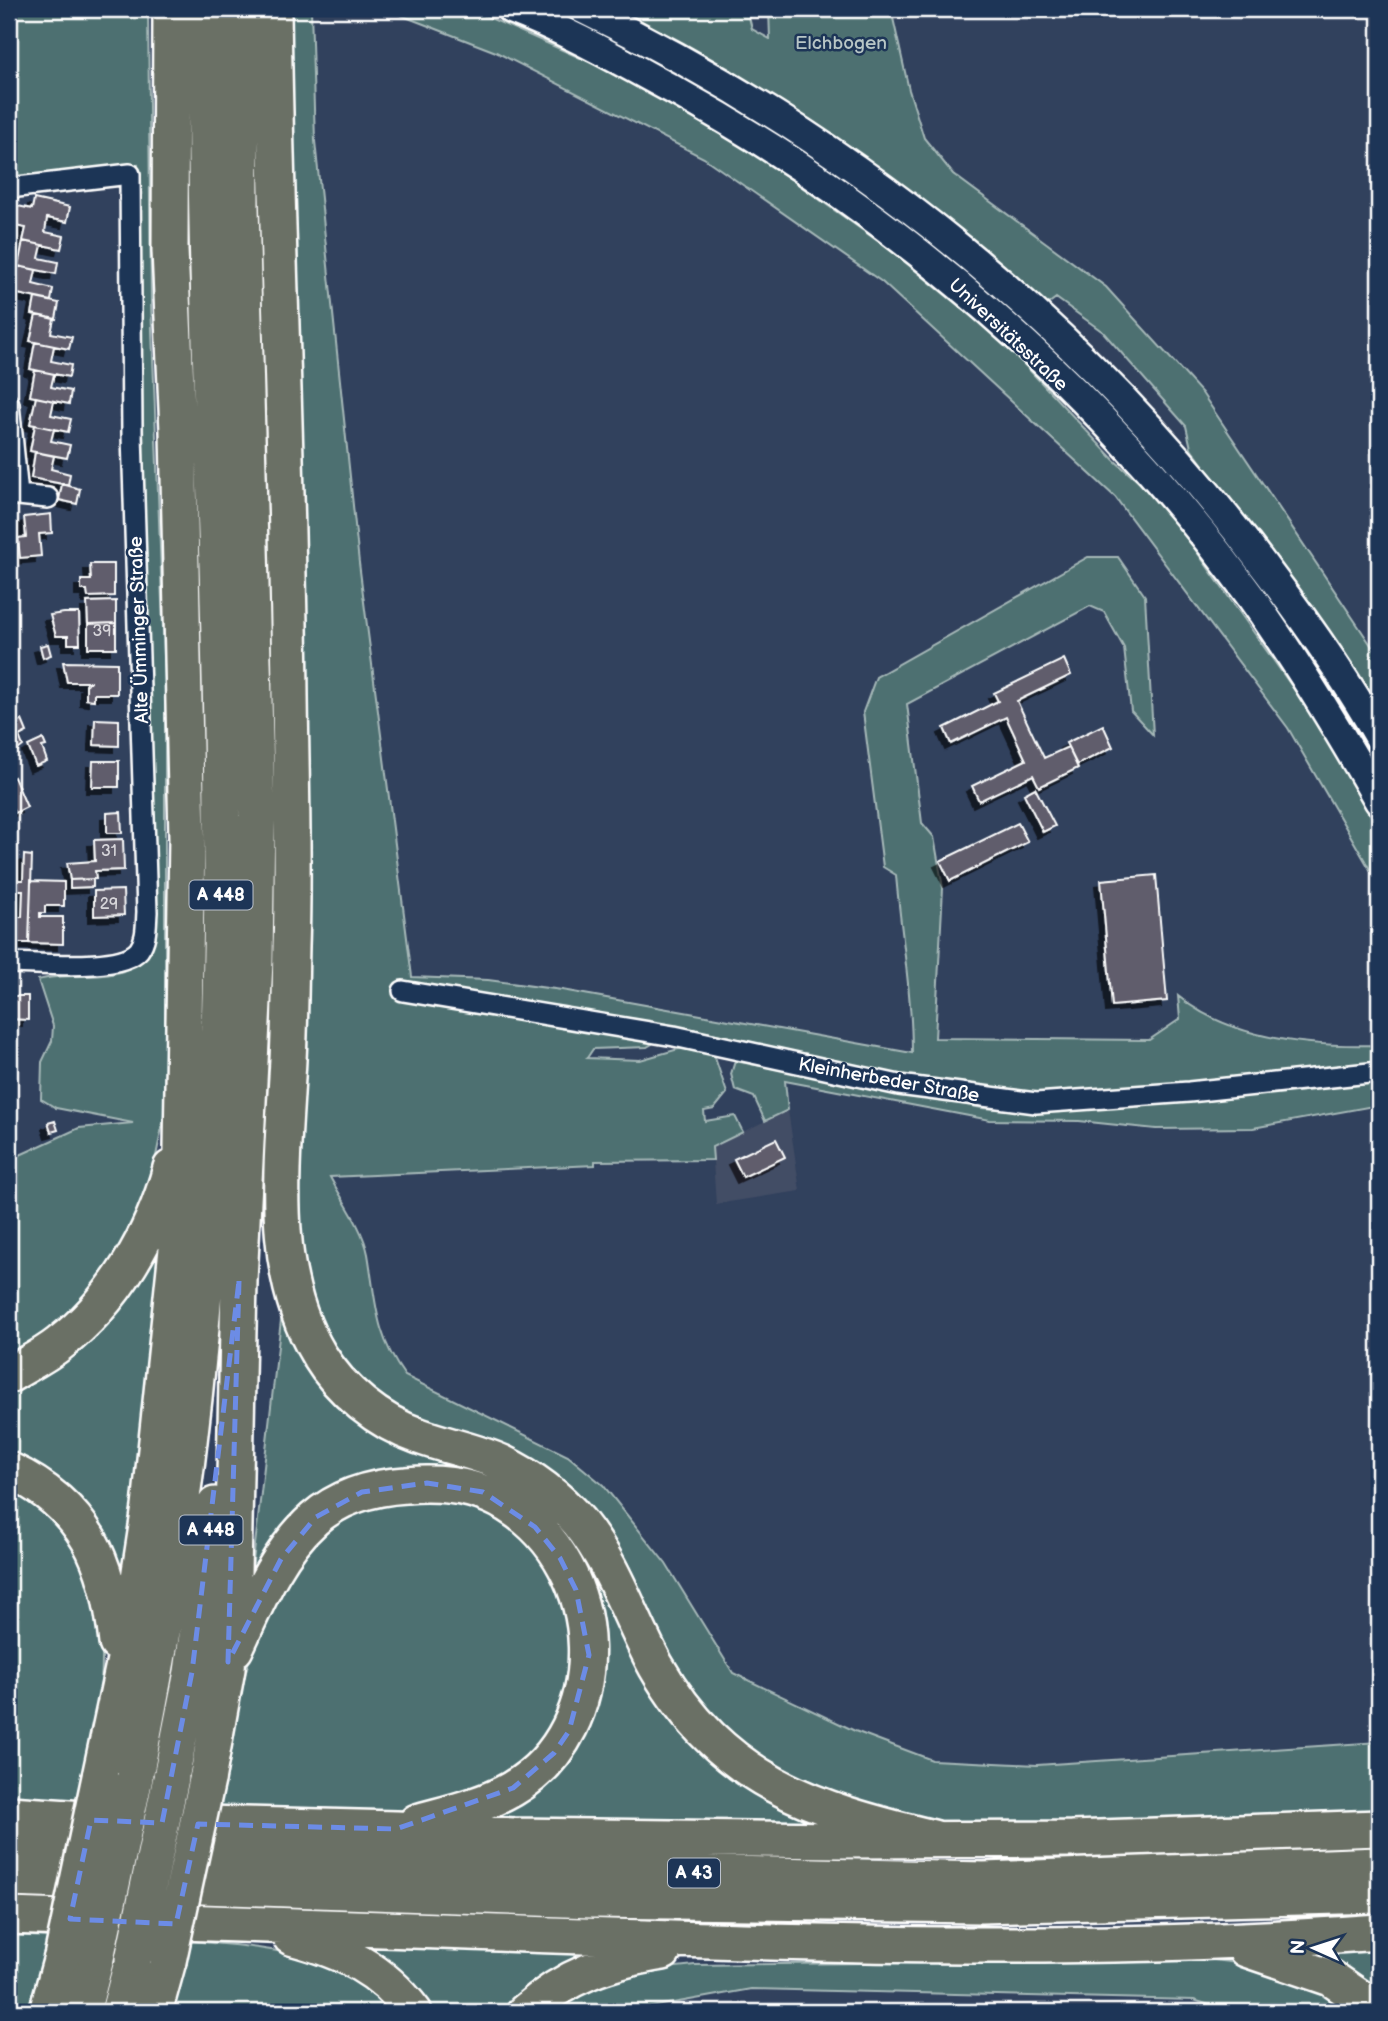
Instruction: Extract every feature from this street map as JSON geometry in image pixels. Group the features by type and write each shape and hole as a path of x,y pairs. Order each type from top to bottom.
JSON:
{"highway":[{"path":"47,2012 62,1957 130,1636 150,1507 181,1211 180,1134 187,838 179,458 170,250 171,9"},
{"name":"A 448","path":"82,2012 135,1777 167,1601 187,1451 215,1145 222,862 206,201 206,9"},
{"name":"A 448","path":"119,2012 133,1959 192,1672 216,1501 239,1281 251,1069 257,812 241,206 240,9"},
{"path":"273,9 290,689 292,931 282,1182 288,1268 304,1324 318,1353 336,1378 356,1399 385,1420 411,1434 499,1462 526,1476 566,1508 586,1533 612,1574 670,1689 689,1713 731,1756 759,1776 809,1803 848,1818 933,1839"},
{"path":"9,1376 59,1344 82,1324 137,1254 163,1199 180,1134"},
{"path":"154,2012 168,1961 207,1780 227,1669 233,1574 239,1281"},
{"path":"9,1470 50,1493 68,1510 88,1534 99,1557 112,1595 117,1643 113,1710"},
{"path":"227,1669 281,1559 296,1536 336,1504 362,1492 427,1483 456,1486 483,1492 509,1505 535,1527 560,1558 576,1590 585,1620 589,1655 586,1676 569,1731 554,1753 513,1788 484,1802 396,1829"},
{"path":"9,1814 130,1822 396,1829 514,1836 1072,1839 1379,1828"},
{"name":"A 43","path":"9,1849 600,1871 984,1880 1379,1865"},
{"name":"A 43","path":"9,1879 593,1900 981,1905 1379,1895"},
{"path":"9,1916 156,1924 243,1924 722,1942 955,1946 1219,1941 1379,1931"},
{"path":"243,1924 344,1954 379,1973 415,2012"},
{"path":"1219,1941 1331,1978 1379,2011"},
{"path":"524,2012 554,1987 596,1967 638,1956 722,1942"},
{"path":"160,2012 168,1961"}],"main road":[{"name":"Universitätsstraße","path":"511,9 629,66 730,121 820,180 931,263 1034,352 1150,472 1241,585 1297,664 1379,801"},
{"name":"Universitätsstraße","path":"583,9 728,84 808,134 945,234 1034,310 1119,392 1224,512 1304,620 1379,737"}],"street":[{"name":"Alte Ümminger Straße","path":"9,188 130,174 132,435 146,933 141,947 133,956 121,961 9,962"},
{"path":"9,404 18,495 48,498"},
{"name":"Kleinherbeder Straße","path":"403,991 674,1036 900,1085 1036,1103 1189,1093 1379,1072"}],"highlighted area":[{"path":"239,1281 233,1574 228,1662 281,1559 316,1517 362,1492 427,1483 483,1492 535,1527 560,1558 576,1590 589,1655 569,1731 554,1753 513,1788 396,1829 198,1824 176,1924 70,1919 91,1820 162,1823 192,1672"}],"shaded area":[{"path":"788,1110 800,1191 716,1204 712,1147"}],"green space":[{"path":"9,9 148,9 151,302 165,683 165,1113 156,1156 135,1224 115,1259 72,1313 9,1360 9,1160 79,1128 133,1123 56,1108 41,1099 42,1062 52,1041 53,1026 38,980 114,974 139,961 150,947 150,778 138,165 9,184"},
{"path":"283,9 311,9 315,141 359,563 412,977 488,980 562,990 912,1053 896,875 883,867 863,712 876,677 1088,557 1118,557 1145,596 1153,735 1131,711 1124,648 1104,612 1090,606 907,704 922,823 934,837 943,888 935,1038 1149,1040 1180,1019 1178,996 1199,1011 1222,1022 1274,1038 1327,1044 1379,1045 1379,1105 1253,1128 1156,1129 1079,1121 990,1120 785,1081 788,1110 765,1121 754,1097 735,1090 731,1074 735,1061 982,1108 1035,1112 1008,1093 872,1070 712,1033 650,1028 652,1044 647,1047 593,1049 587,1058 640,1060 682,1048 714,1055 727,1093 714,1109 704,1111 705,1121 735,1116 743,1132 712,1147 713,1160 595,1161 595,1165 330,1177 357,1224 365,1244 378,1318 395,1361 405,1376 568,1456 603,1485 666,1564 733,1673 855,1731 932,1760 1037,1765 1379,1742 1379,1812 1153,1822 943,1822 856,1806 741,1748 688,1693 614,1552 433,1427 373,1397 325,1341 297,1253"},
{"path":"385,9 470,9 612,72 754,153 889,249 1003,342 1114,460 1163,504 1322,729 1379,830 1379,885 1288,728 1115,497 882,282 704,158 496,52"},
{"name":"Elchbogen","path":"607,9 747,9 752,29 770,39 769,9 891,9 909,90 924,138 953,174 1106,287 1202,393 1379,657 1379,715 1348,660 1278,570 1191,448 1186,426 1103,332 1056,298 1044,307 801,115 636,21"},
{"path":"164,1229 123,1595 9,1462 9,1386"},
{"path":"284,1294 301,1344 564,1520 654,1684 853,1830 471,1821 585,1712 551,1532 389,1475 250,1588"},
{"path":"9,1486 46,1511 64,1529 83,1561 95,1594 101,1629 102,1664 94,1735 80,1805 9,1798"},
{"path":"418,1499 454,1502 490,1514 512,1527 535,1549 556,1580 568,1621 572,1651 569,1685 558,1716 530,1755 480,1790 423,1810 215,1810 241,1688 254,1645 271,1605 292,1568 318,1538 351,1515 375,1506"},
{"path":"9,1935 49,1937 30,2012 9,2012"},
{"path":"330,1938 612,1947 510,2012 424,2012"},
{"path":"189,1941 276,1951 318,1962 357,1980 395,2012 171,2012"},
{"path":"1295,1943 1379,1949 1379,1997"},
{"path":"1213,1960 1254,1965 1367,2012 1231,2012 1194,2000 751,1989 623,2012 543,2012 630,1972 695,1965"}],"building":[{"path":"34,199 70,207 67,222 47,218 45,232 64,236 61,249 23,241 26,228 9,225 13,205 32,209"},
{"path":"23,241 42,245 39,258 58,262 56,274 18,266"},
{"path":"18,266 36,270 33,284 53,289 51,301 13,293"},
{"path":"35,298 59,303 56,319 32,314"},
{"path":"36,315 54,319 51,333 72,337 69,349 30,341"},
{"path":"35,342 54,346 51,361 71,365 69,377 30,369"},
{"path":"35,370 54,374 51,387 71,391 69,404 30,396"},
{"path":"36,397 54,401 51,415 71,419 68,432 30,424"},
{"path":"35,425 54,429 51,441 70,445 67,458 30,451"},
{"path":"35,452 54,456 51,469 70,474 68,485 31,478"},
{"path":"62,484 80,489 77,504 59,500"},
{"path":"51,514 52,533 39,534 41,556 20,558 18,538 26,537 24,517"},
{"path":"90,564 114,564 114,596 88,597 87,590 81,590 81,580 91,580"},
{"path":"116,601 116,623 88,624 87,602"},
{"path":"79,613 80,644 68,644 68,636 56,636 50,615"},
{"path":"116,623 116,648 88,648 88,624"},
{"path":"48,644 51,655 43,658 40,646"},
{"path":"1064,659 1071,675 1017,701 1044,758 1068,747 1078,768 1039,787 1033,775 979,801 972,786 1026,760 1006,717 951,744 944,728 998,701 994,693"},
{"path":"63,662 117,663 117,694 94,694 94,700 86,699 86,685 90,682 67,682"},
{"path":"11,681 17,695 9,699 9,682"},
{"path":"95,719 119,720 119,746 94,745"},
{"path":"22,720 27,732 19,736 23,746 10,756 9,725"},
{"path":"1103,725 1113,747 1077,765 1066,743"},
{"path":"43,739 46,746 42,747 47,761 36,766 28,746"},
{"path":"93,761 119,761 119,787 92,787"},
{"path":"14,777 27,807 15,813 9,804 9,780"},
{"path":"1035,788 1055,826 1043,832 1024,794"},
{"path":"121,812 122,833 107,833 107,813"},
{"path":"1018,823 1028,842 950,881 940,861"},
{"path":"123,839 124,870 95,871 96,879 70,880 67,863 95,861 94,840"},
{"path":"24,855 32,856 29,943 9,943 9,909 10,917 22,917 23,890 13,890 13,880 23,880"},
{"path":"1156,875 1167,1001 1112,1006 1101,880"},
{"path":"93,879 93,887 70,888 70,880"},
{"path":"31,881 64,882 64,906 45,906 45,913 40,913 40,917 63,917 63,944 29,943"},
{"path":"123,890 124,915 94,916 94,891"},
{"path":"9,996 28,996 28,1020 9,1019"},
{"path":"55,1121 58,1130 51,1132 48,1123"},
{"path":"776,1139 785,1157 743,1177 734,1159"}]}
